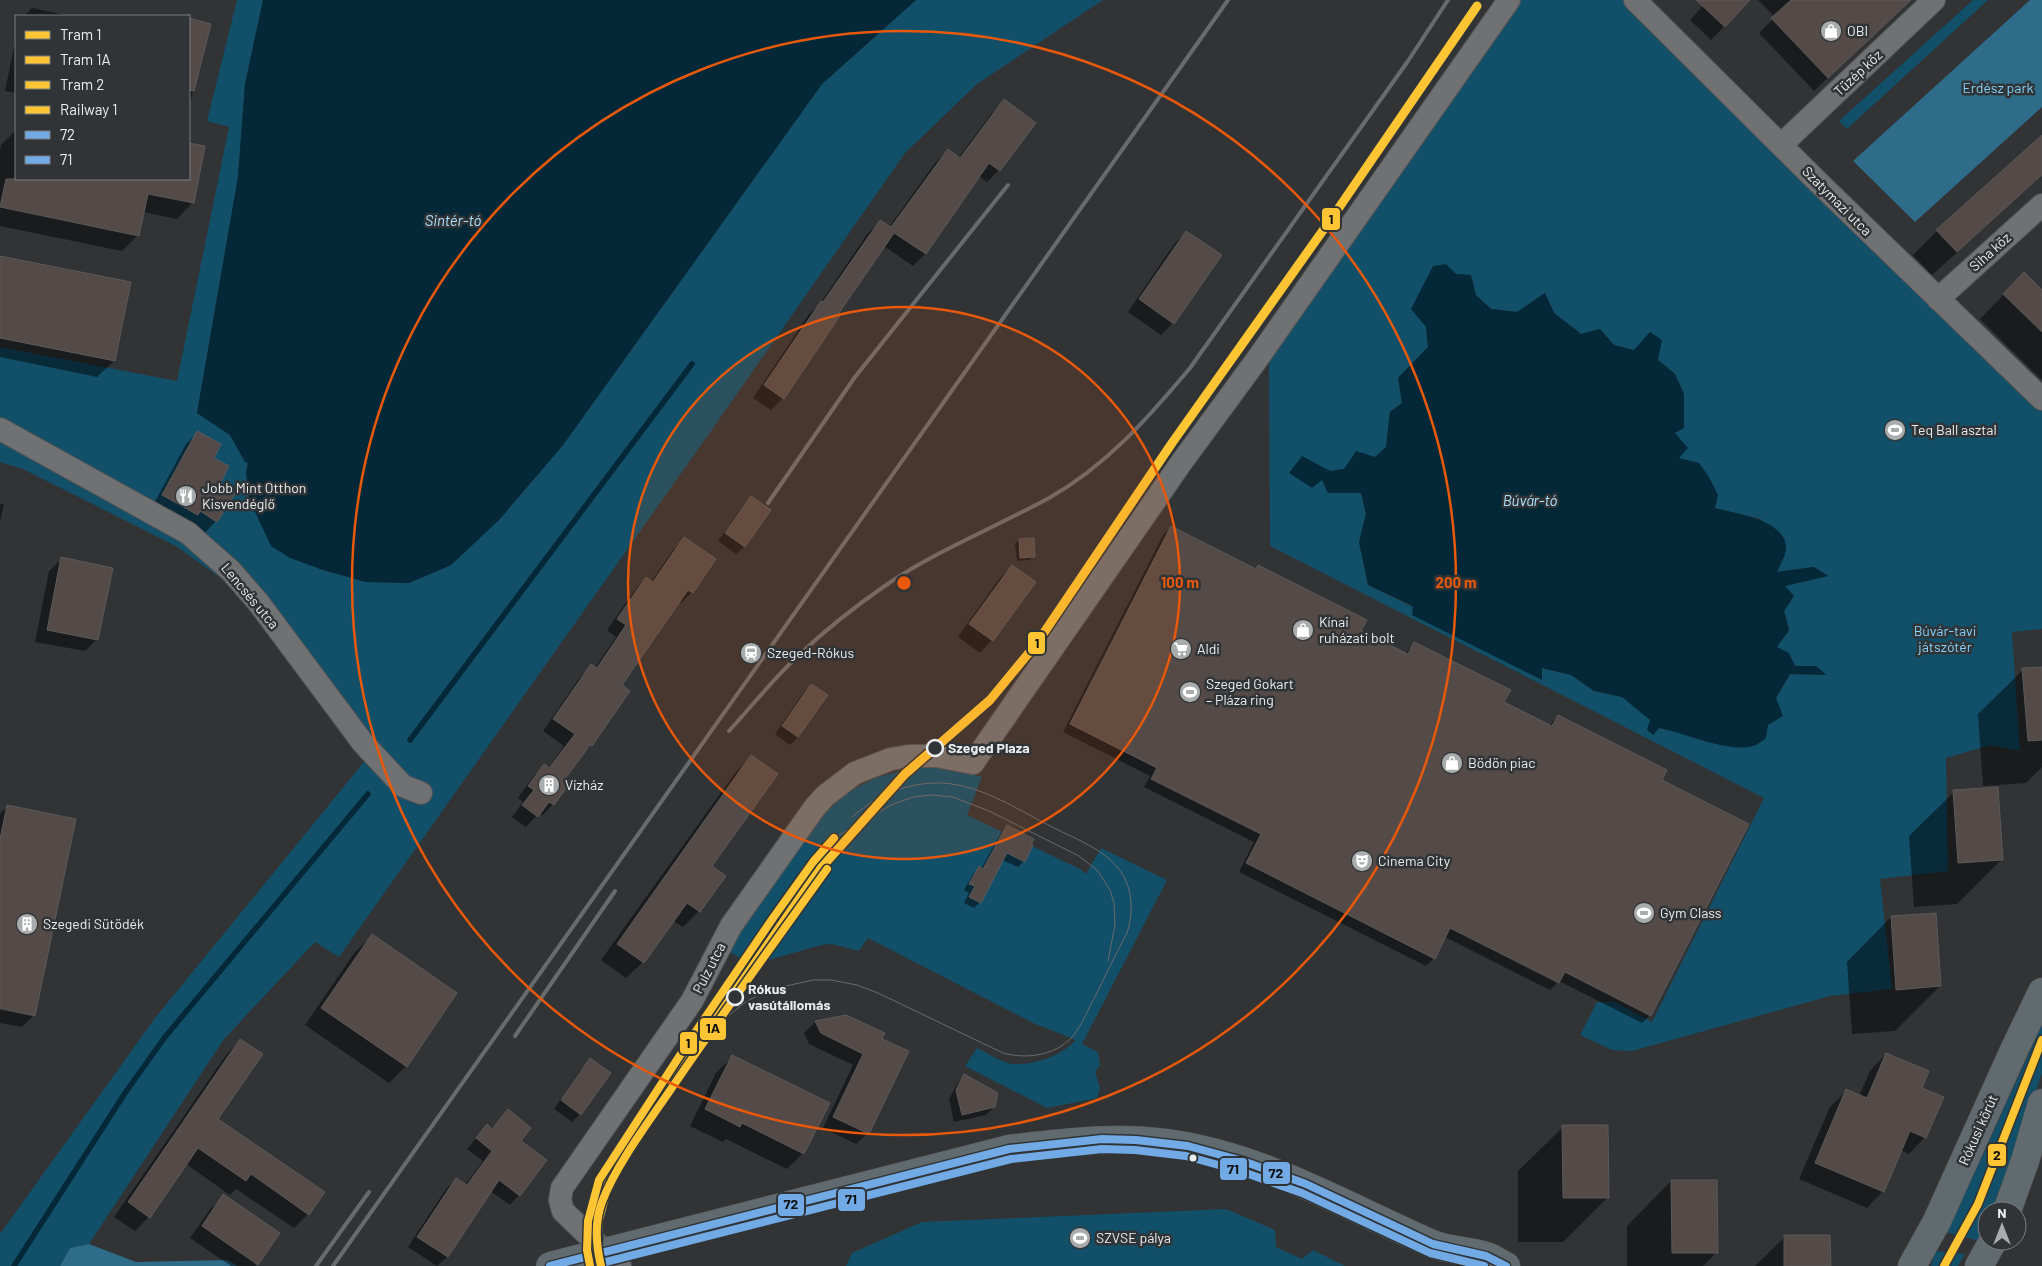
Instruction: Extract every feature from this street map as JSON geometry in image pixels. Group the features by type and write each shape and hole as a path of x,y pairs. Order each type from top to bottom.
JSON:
{"main road":[{"name":"Rókusi körút","path":"1912,1266 1941,1212 2042,992"},
{"path":"2011,1201 2025,1161 2042,1103"},
{"path":"550,1266 1009,1149 1102,1139 1188,1146 1243,1161 1306,1184 1433,1244 1486,1256 1506,1266"},
{"path":"1433,1244 1455,1266"},
{"path":"1979,1266 1987,1251"}],"street":[{"name":"Pulz utca","path":"620,1266 564,1211 560,1200 562,1188 692,1001 731,926 815,807 840,783 869,767 891,759 923,755 950,757 973,763 1181,463 1258,358 1509,0"},
{"name":"Szatymazi utca","path":"1635,0 2042,399"},
{"name":"Tüzép köz","path":"1781,145 1934,0"},
{"name":"Siha köz","path":"1938,299 2042,205"},
{"name":"Lencsés utca","path":"0,429 188,533 231,571 258,602 363,743 412,790"}],"green space":[{"path":"237,0 263,0 245,84 238,177 197,413 230,435 248,463 246,473 323,570 366,582 409,583 451,565 500,519 563,445 822,84 916,0 1103,0 977,84 905,153 339,957 315,942 224,1039 89,1244 70,1248 60,1266 0,1266 0,1234 155,1018 368,757 240,592 176,546 23,469 0,462 0,347 177,381 229,127 207,121"},
{"name":"Búvár-tavi játszótér","path":"1509,0 1635,0 2042,399 2042,629 2012,632 2020,751 1991,745 1946,758 1948,871 1880,879 1892,989 1830,996 1632,1051 1612,1050 1580,1035 1597,1002 1615,1002 1652,1022 1764,798 1270,546 1269,361","holes":["1545,293 1554,313 1581,334 1600,329 1614,345 1635,351 1651,332 1658,360 1675,374 1675,433 1678,458 1715,508 1761,519 1786,548 1777,572 1814,567 1828,576 1784,586 1794,596 1784,611 1789,631 1776,647 1795,666 1816,666 1826,675 1790,674 1776,698 1768,725 1678,732 1659,728 1653,735 1651,720 1622,697 1594,691 1571,675 1541,668 1541,679 1413,607 1368,585 1359,542 1366,514 1361,493 1328,493 1322,480 1330,471 1344,469 1375,457 1386,447 1390,412 1402,403 1398,378 1428,347 1426,327 1475,295 1491,309 1517,312"]},
{"path":"1973,0 1988,0 1847,129 1839,121"},
{"name":"Erdész park","path":"2030,0 2042,0 2042,107 1915,222 1853,161"},
{"path":"919,766 941,766 982,777 967,815 1080,869 1086,874 1101,848 1167,880 1082,1044 1098,1052 1100,1065 1095,1072 1100,1088 1097,1098 1047,1108 965,1066 977,1048 1004,1062 1021,1064 1039,1061 1055,1055 1076,1040 1033,1023 868,938 859,951 832,944 821,945 752,965 728,951 815,822 846,793 875,778"},
{"path":"2042,1025 2042,1073 1995,1201 1977,1201 1977,1240 1945,1232 1982,1157"},
{"name":"SZVSE pálya","path":"1226,1209 1275,1230 1276,1247 1302,1259 1313,1250 1345,1266 846,1266 852,1253 922,1222"},
{"path":"89,1244 136,1262 227,1260 238,1266 60,1266 70,1248"},
{"path":"1935,1251 1965,1254 1958,1266 1931,1266"}],"water":[{"name":"Sintér-tó","path":"263,0 916,0 822,84 563,445 500,519 451,565 409,583 366,582 323,570 290,558 271,546 249,499 246,473 248,463 245,462 230,435 197,413 238,177 245,84"},
{"name":"Búvár-tó","path":"1446,264 1456,274 1471,275 1476,295 1491,309 1517,312 1545,293 1554,313 1581,334 1600,329 1614,345 1634,350 1650,332 1662,340 1658,360 1675,374 1684,394 1684,428 1675,433 1688,448 1679,458 1699,463 1718,495 1715,508 1757,519 1777,530 1783,537 1786,549 1777,572 1814,567 1828,576 1785,586 1794,596 1784,611 1789,630 1777,647 1789,653 1795,666 1816,666 1826,675 1790,674 1776,698 1783,716 1768,725 1766,738 1758,744 1731,747 1659,728 1653,735 1647,730 1650,720 1622,697 1594,691 1571,675 1542,668 1542,680 1412,615 1413,606 1368,585 1359,542 1366,514 1361,493 1328,493 1322,480 1312,488 1289,473 1302,456 1330,471 1344,469 1356,451 1375,457 1386,447 1390,412 1402,403 1398,378 1428,347 1426,327 1411,309 1433,266"}],"building":[{"path":"1696,0 1750,0 1725,27"},
{"name":"OBI","path":"1791,0 1911,0 1828,78 1771,18"},
{"path":"190,18 211,24 194,91 190,90"},
{"path":"1004,99 1036,123 1000,171 989,163 926,254 894,233 839,313 841,314 784,399 764,385 821,301 823,302 880,220 891,227 948,149 960,158"},
{"path":"2042,135 2042,175 1957,252 1936,230"},
{"path":"190,143 205,146 194,203 148,194 139,236 0,207 6,179 190,180"},
{"path":"1186,231 1222,255 1174,324 1139,299"},
{"path":"0,256 131,282 115,361 0,338"},
{"path":"2024,272 2042,290 2042,332 2003,294"},
{"path":"197,431 221,444 214,458 229,466 220,484 235,494 217,522 200,511 198,515 162,495"},
{"path":"751,496 771,510 745,547 725,533"},
{"path":"1171,526 1256,569 1258,565 1367,620 1361,631 1408,654 1414,642 1511,690 1504,702 1552,726 1558,715 1667,770 1662,780 1749,824 1651,1016 1565,972 1559,983 1450,928 1435,959 1246,863 1261,834 1151,779 1157,768 1070,724"},
{"path":"684,537 716,559 693,593 688,590 622,685 630,691 592,746 590,745 565,779 570,783 554,805 549,802 538,817 522,805 534,790 528,786 544,764 549,768 575,734 553,719 591,664 597,668 626,625 617,619 646,577 653,582"},
{"path":"1034,538 1035,557 1020,558 1019,539"},
{"path":"61,557 113,568 98,640 47,630"},
{"path":"1012,565 1036,582 993,641 969,624"},
{"path":"2042,667 2042,740 2028,741 2022,668"},
{"path":"811,684 828,695 798,737 782,726"},
{"path":"751,755 778,774 712,866 726,876 700,912 687,903 644,963 617,944"},
{"path":"1998,787 2003,860 1958,863 1953,790"},
{"name":"Szegedi Sütödék","path":"7,805 76,819 35,1016 0,1008 0,839"},
{"path":"1007,825 1034,839 1031,845 1033,845 1025,862 1007,853 981,903 969,897 975,886 969,884 979,866 983,869"},
{"path":"1936,913 1941,986 1896,990 1891,916"},
{"path":"372,934 457,993 407,1067 321,1008"},
{"path":"846,1015 885,1033 882,1039 909,1051 869,1134 833,1117 863,1054 821,1033 815,1021"},
{"path":"240,1039 263,1054 218,1119 325,1192 309,1215 251,1174 246,1181 198,1148 150,1218 128,1202"},
{"path":"1886,1053 1929,1071 1922,1088 1944,1097 1926,1138 1910,1131 1884,1192 1815,1163 1846,1089 1867,1098"},
{"path":"732,1055 830,1103 804,1154 742,1123 740,1127 705,1109"},
{"path":"590,1058 611,1073 581,1115 561,1100"},
{"path":"964,1074 998,1093 995,1107 962,1115 956,1090"},
{"path":"508,1109 531,1128 521,1141 547,1160 520,1196 499,1180 448,1257 417,1237 456,1178 467,1185 492,1151 476,1138 487,1124 492,1129"},
{"path":"1562,1125 1608,1125 1609,1198 1563,1198"},
{"path":"1671,1180 1717,1180 1718,1253 1672,1253"},
{"path":"223,1194 280,1233 258,1265 202,1226"},
{"path":"1784,1235 1830,1235 1831,1266 1784,1266"}],"waterway":[{"path":"410,740 692,364"},
{"path":"14,1266 125,1093 165,1037 368,794"}],"tram line":[{"path":"710,1031 744,1003 768,990 813,980 831,980 857,985 878,993 1003,1053 1013,1055 1043,1054 1052,1051 1069,1040 1079,1028 1127,933 1131,917 1131,899 1127,883 1112,861 1089,845 1000,800 972,788 957,785 929,783 894,791 872,802 852,817"},
{"path":"834,838 891,805 913,797 931,795 953,797 989,811 1079,856 1098,871 1110,890 1114,903 1115,925 1108,961"},
{"name":"1","path":"590,1266 587,1250 588,1221 599,1180 690,1040 773,918 813,862 834,838"},
{"name":"1A","path":"601,1266 597,1242 599,1210 623,1160 688,1064 827,869"},
{"name":"2","path":"1944,1266 1978,1204 2042,1040"}],"railway":[{"path":"333,1266 1228,0"},
{"path":"729,731 789,665 831,627 865,600 928,559 1049,498 1089,471 1126,439 1190,368 1408,61 1448,0"},
{"path":"768,503 855,377 1008,185"},
{"path":"515,1036 615,891"},
{"path":"316,1266 369,1192"}],"rail line":[{"name":"1","path":"600,1264 597,1249 598,1222 608,1184 698,1046 806,889 821,868 905,774 990,700 1037,643 1172,443 1336,212 1477,6"}],"transit line":[{"name":"72","path":"550,1266 1009,1149 1102,1139 1136,1140 1188,1146 1243,1161 1306,1184 1433,1244 1486,1256 1506,1266"},
{"name":"71","path":"590,1266 1011,1159 1102,1149 1135,1150 1186,1156 1240,1171 1302,1193 1430,1253 1484,1266"}],"place":[{"name":"OBI","path":"1831,31"},
{"name":"Teq Ball asztal","path":"1895,430"},
{"name":"Jobb Mint Otthon Kisvendéglő","path":"186,496"},
{"name":"Kínai ruházati bolt","path":"1303,630"},
{"name":"Aldi","path":"1181,649"},
{"name":"Szeged-Rókus","path":"751,653"},
{"name":"Szeged Gokart – Pláza ring","path":"1190,692"},
{"name":"Szeged Plaza","path":"935,748"},
{"name":"Bödön piac","path":"1452,763"},
{"name":"Vízház","path":"549,785"},
{"name":"Cinema City","path":"1362,861"},
{"name":"Gym Class","path":"1644,913"},
{"name":"Szegedi Sütödék","path":"27,924"},
{"name":"Rókus vasútállomás","path":"735,997"},
{"name":"SZVSE pálya","path":"1080,1238"}]}
